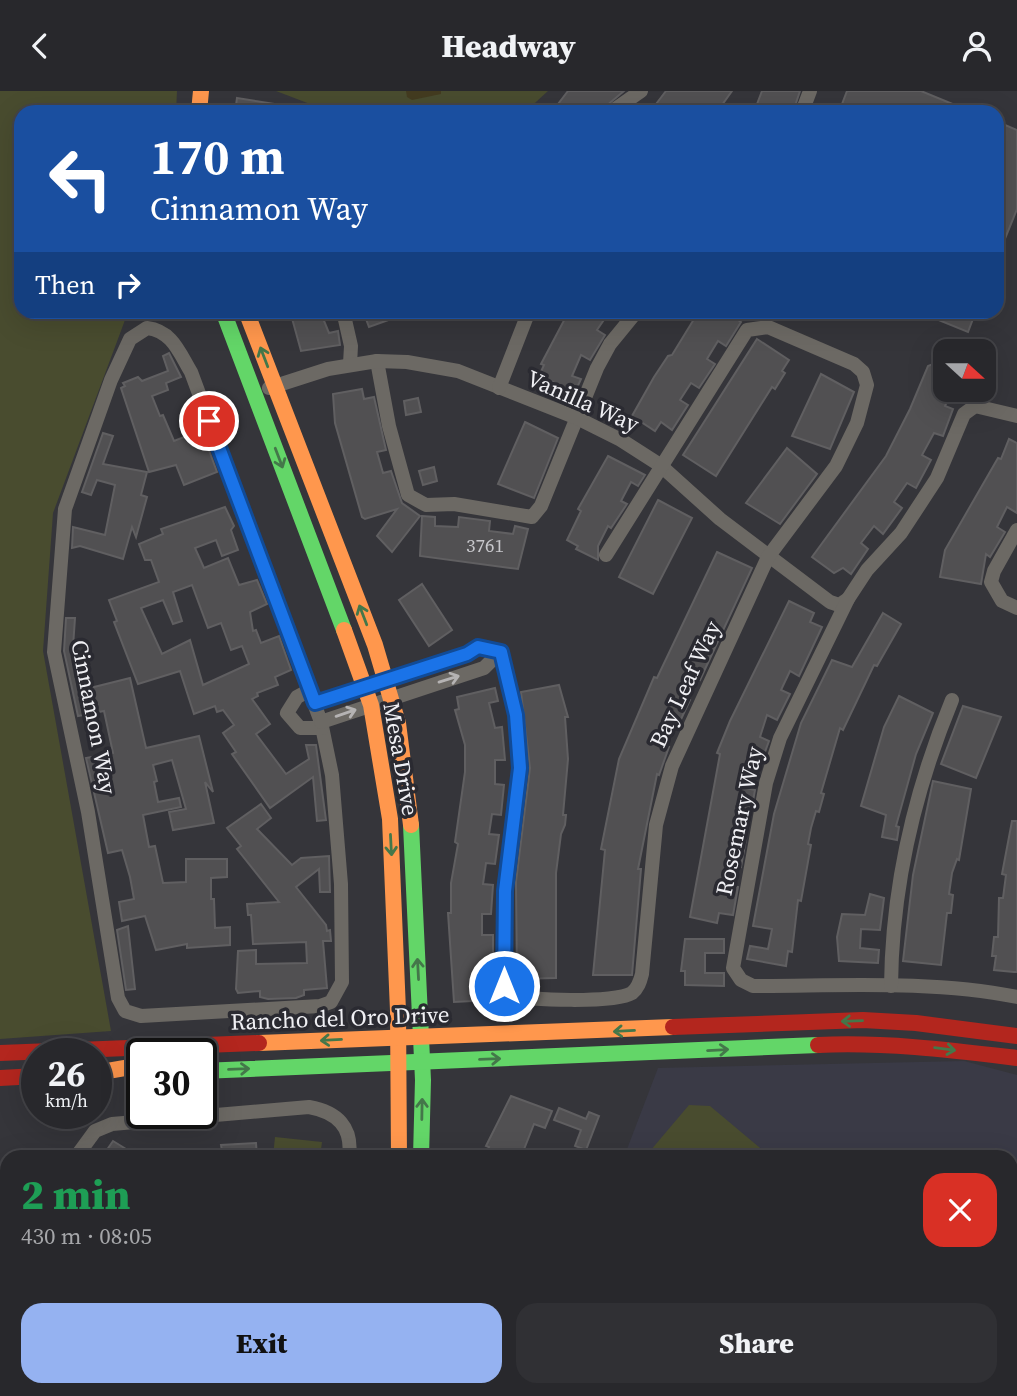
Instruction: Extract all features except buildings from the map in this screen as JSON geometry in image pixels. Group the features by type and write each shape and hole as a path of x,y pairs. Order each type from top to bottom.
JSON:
{"main road":[{"name":"Mesa Drive","path":"226,319 371,705 390,818 400,1063 399,1150"},
{"name":"Mesa Drive","path":"249,319 392,697 406,768 410,810 422,1062 422,1150"},
{"name":"Rancho del Oro Drive","path":"217,1047 863,1020 916,1023 1017,1037"},
{"name":"Rancho del Oro Drive","path":"217,1070 870,1043 921,1046 1017,1058"},
{"path":"217,1050 232,1045"},
{"name":"Rancho del Oro Drive","path":"0,1053 126,1052"},
{"path":"0,1078 21,1077"}],"street":[{"path":"621,105 641,91"},
{"path":"345,319 351,346 350,364"},
{"path":"499,388 526,319"},
{"path":"377,361 389,426 408,495 426,505 454,504 531,517 541,506 597,368 610,344 630,319"},
{"name":"Bay Leaf Way","path":"501,652 516,715 520,768 505,891 504,986 508,994 523,1000 622,996 639,985 656,825 672,766 768,557 836,466 858,423 867,385 863,372 854,364 768,327 747,330 660,465"},
{"name":"Cinnamon Way","path":"147,328 161,330 173,342 191,372 313,697 332,775 341,884 342,982 331,1002 320,1006 141,1016 125,1011 118,998 88,811 54,652 65,509 111,380 130,339 147,328"},
{"name":"Vanilla Way","path":"255,394 350,364 407,362 458,371 577,418 621,440 660,465 720,519 830,603 839,605 848,599"},
{"name":"Rosemary Way","path":"1017,415 975,406 964,414 937,478 901,533 867,570 848,599 780,738 766,783 733,968 741,980 753,986 977,989 1017,997"},
{"path":"606,555 660,465"},
{"path":"1017,530 994,571 991,582 1002,601 1017,608"},
{"path":"478,647 501,652 484,668 392,697 321,725 300,728 287,713 297,697 313,697 365,687 467,654 478,647"},
{"path":"891,986 892,926 915,802 928,757 952,700"},
{"path":"217,1114 309,1107 327,1110 340,1119 349,1133 349,1150"},
{"path":"81,1150 95,1131 112,1123 126,1122"}],"shaded area":[{"path":"964,1061 1017,1075 1017,1150 627,1150 658,1068"}],"green space":[{"path":"0,91 177,91 176,105 14,105 14,319 125,319 53,513 43,651 111,1031 0,1039"},
{"path":"276,91 548,91 533,105 313,105"},
{"path":"689,1105 710,1106 763,1150 651,1150"},
{"path":"275,1137 322,1142 321,1150 274,1150"}],"sand":[{"path":"406,91 441,91 441,94 412,100 407,97"}],"traffic: fast":[{"path":"226,319 344,630"},
{"path":"411,825 423,1080 421,1150"},
{"path":"217,1070 818,1045"}],"traffic: slow":[{"path":"200,105 201,91"},
{"path":"249,319 375,645 398,723 411,825"},
{"path":"344,630 371,705 390,819 398,1011 399,1150"},
{"path":"259,1043 673,1027"},
{"path":"112,1070 126,1068"}],"traffic: jam":[{"path":"673,1027 863,1020 916,1023 1017,1036"},
{"path":"0,1053 259,1043"},
{"path":"818,1045 893,1046 1017,1058"},
{"path":"0,1078 21,1077"}],"route":[{"path":"209,421 315,703 467,654 478,647 501,652 505,678 516,715 520,768 505,891 504,986"}]}
